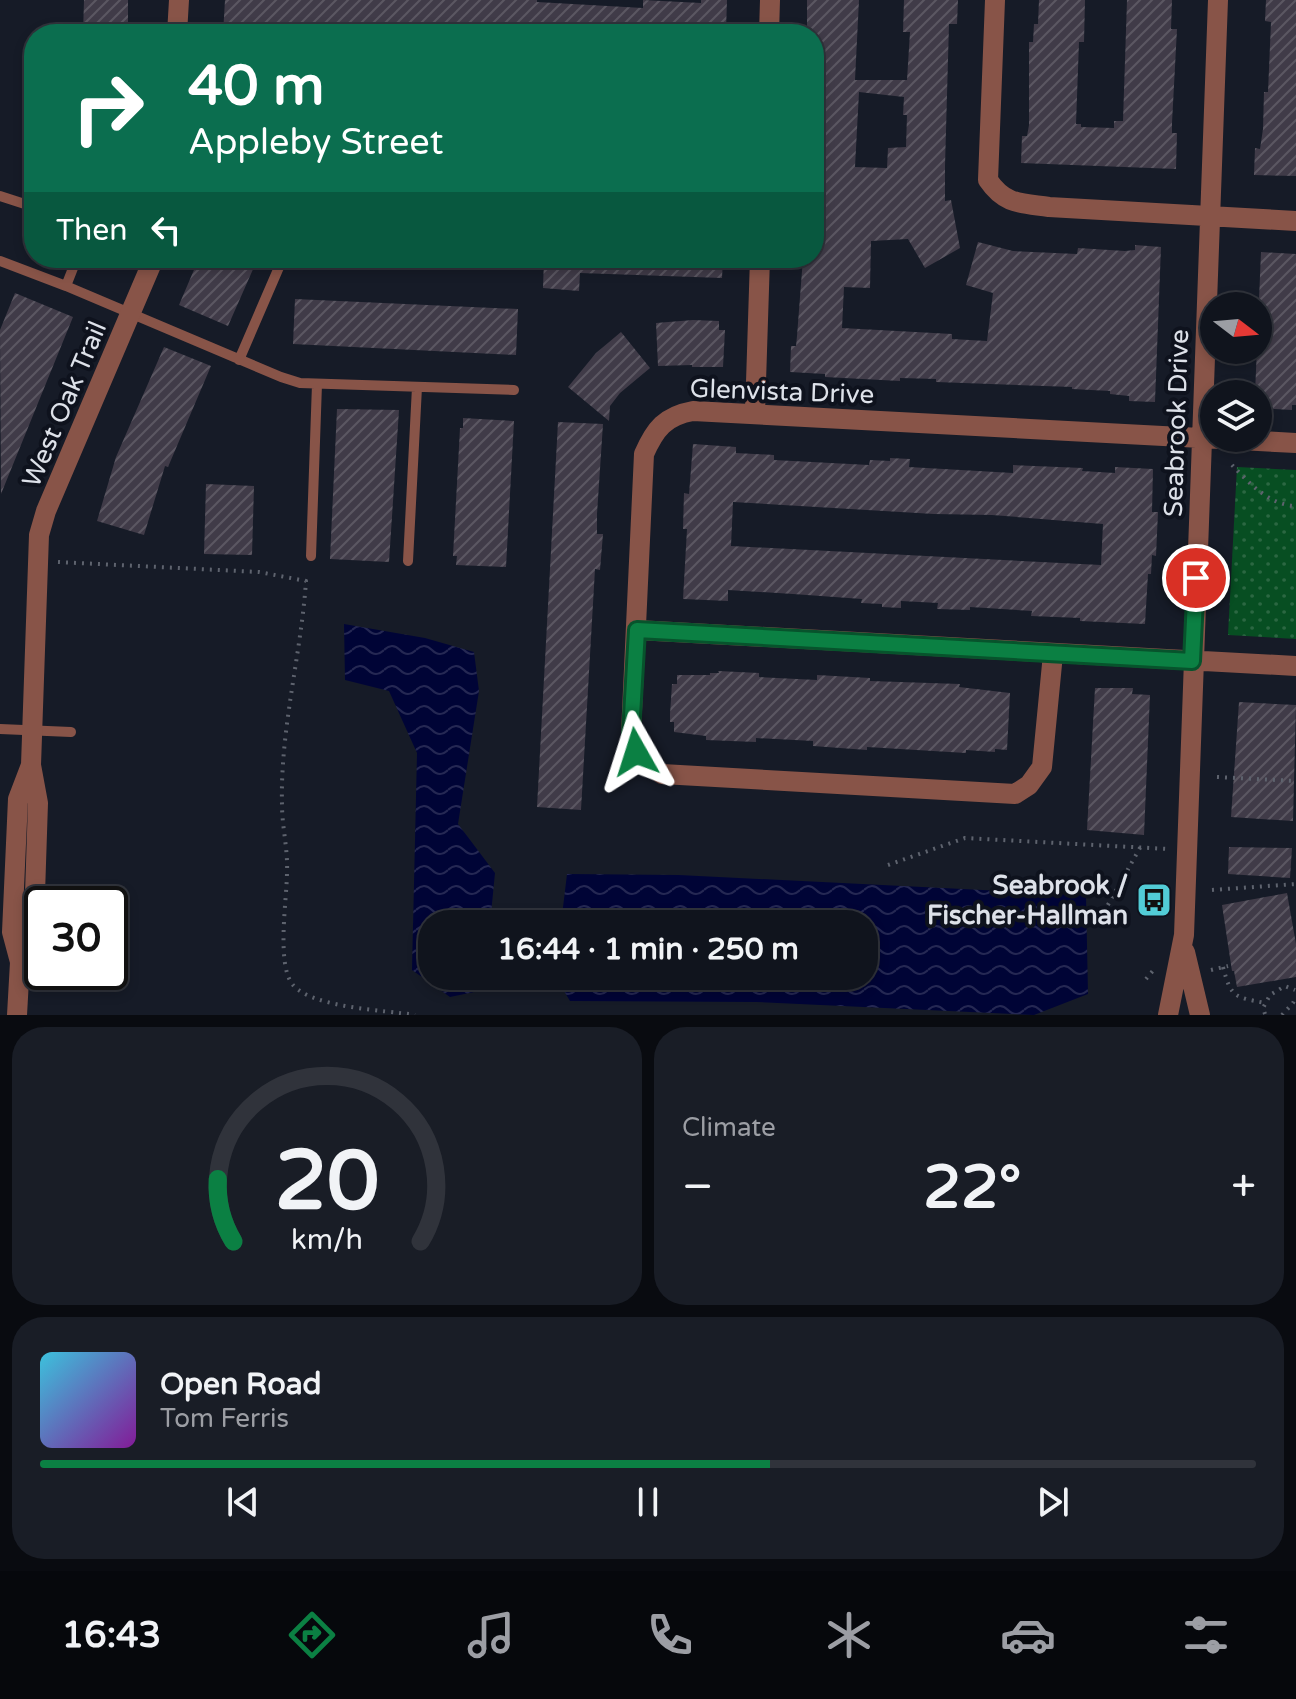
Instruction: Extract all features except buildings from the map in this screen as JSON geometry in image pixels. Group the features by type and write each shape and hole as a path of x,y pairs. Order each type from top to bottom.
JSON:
{"street":[{"path":"178,24 179,0"},
{"path":"769,24 770,0"},
{"path":"995,0 988,180 999,196 1015,202 1049,207 1296,221"},
{"name":"Seabrook Drive","path":"1204,380 1218,0"},
{"name":"West Oak Trail","path":"17,1015 20,962 12,932 18,799 31,765 39,535 46,511 150,268"},
{"path":"755,413 760,268"},
{"name":"Glenvista Drive","path":"1053,654 1042,767 1029,785 1015,794 662,774 636,752 631,733 644,454 653,433 676,414 693,411 1200,438"},
{"name":"Glenvista Drive","path":"1272,442 1296,443"},
{"name":"Seabrook Drive","path":"1168,1015 1184,944 1201,452"},
{"path":"637,630 1296,666"},
{"name":"Seabrook Drive","path":"1184,944 1200,1015"}],"lane":[{"path":"0,196 24,204"},
{"path":"0,261 300,383 514,390"},
{"path":"66,286 73,268"},
{"path":"239,360 279,268"},
{"path":"311,556 317,384"},
{"path":"408,561 417,387"},
{"path":"0,729 71,732"}],"path":[{"path":"1232,465 1256,490 1274,500 1296,506"},
{"path":"38,561 259,572 306,581 282,805 288,865 284,967 291,983 320,1002 415,1015"},
{"path":"1217,777 1296,781"},
{"path":"888,865 965,838 1187,851"},
{"path":"1100,919 1141,846"},
{"path":"1212,890 1296,884"},
{"path":"1211,970 1226,967 1232,993 1238,998 1265,1003"},
{"path":"1265,1015 1265,1003 1277,989 1285,986 1296,993 1293,1003 1282,1015"}],"green space":[{"path":"1237,467 1296,470 1296,639 1228,635"}],"water":[{"path":"344,624 425,638 474,652 479,691 458,824 495,873 491,910 418,910 418,974 412,970 417,753 389,691 345,680"},
{"path":"567,874 679,875 1086,895 1088,994 1034,1015 756,1002 570,1001 563,990 878,990 878,910 563,910"},
{"path":"440,990 484,990 450,997"}],"place":[{"name":"Seabrook / Fischer-Hallman","path":"1154,900"}],"route":[{"path":"636,752 631,733 637,630 1192,661 1196,578"}]}
